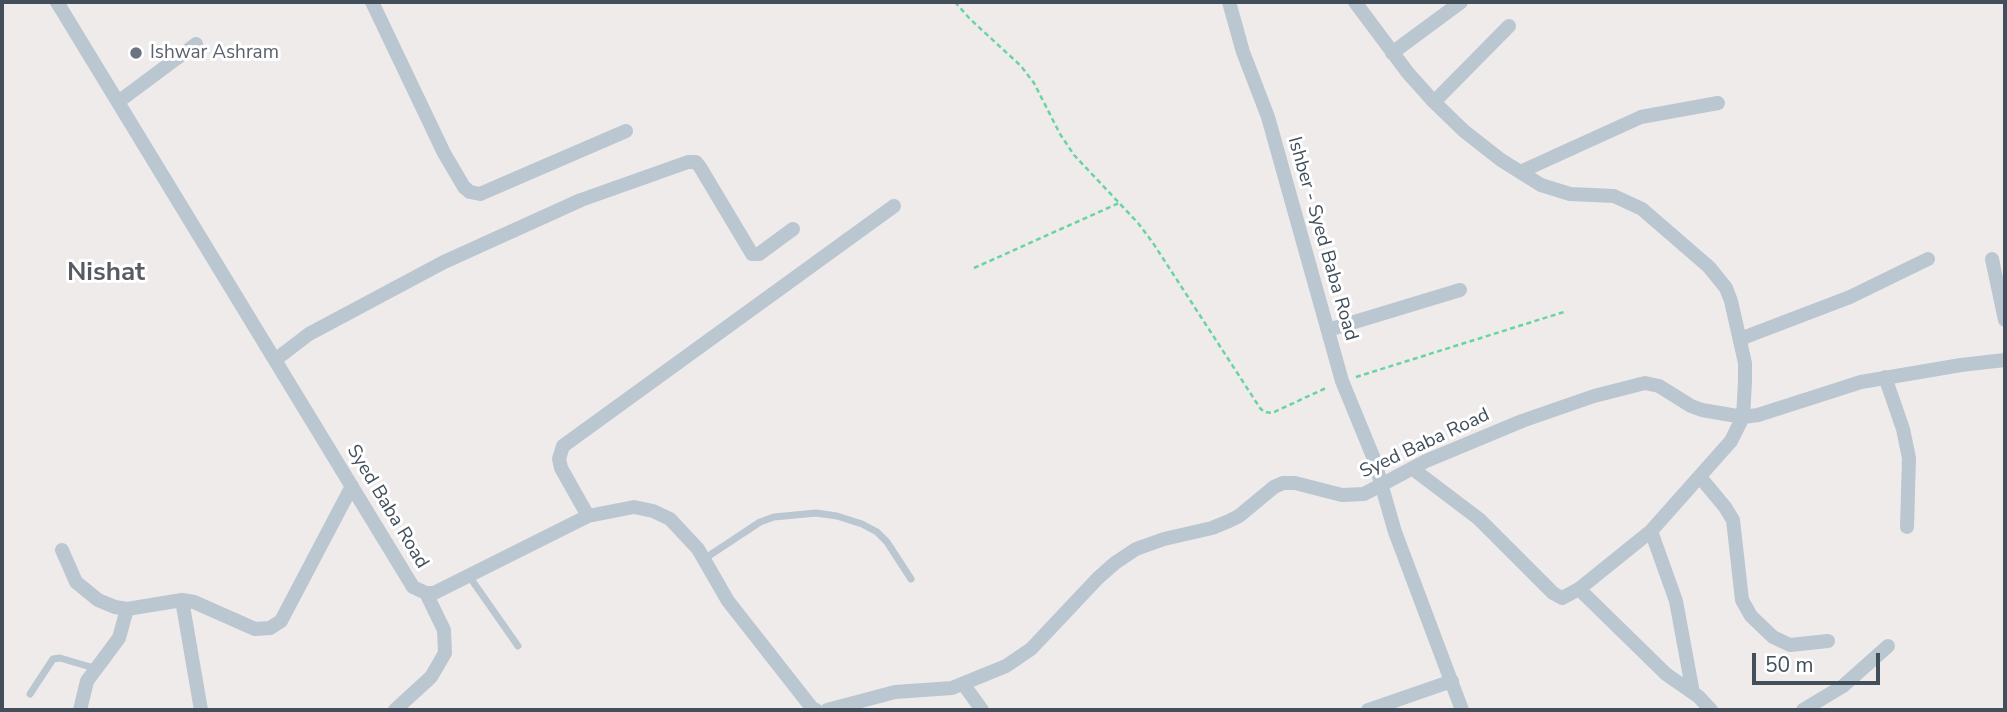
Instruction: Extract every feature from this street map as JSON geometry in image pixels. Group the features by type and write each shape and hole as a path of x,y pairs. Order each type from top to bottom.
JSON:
{"street":[{"name":"Syed Baba Road","path":"58,2 408,581 419,591 433,593 588,516 634,507 653,511 670,519 698,549 729,601 811,708 816,710"},
{"path":"372,2 444,153 464,187 470,192 480,194 626,131"},
{"name":"Ishber - Syed Baba Road","path":"1228,2 1243,52 1268,117 1342,381 1374,459 1395,532 1462,710"},
{"path":"1355,2 1392,53 1434,102 1464,131 1520,172 1555,191 1615,197 1642,209 1709,267 1726,288 1745,363 1743,417 1731,441 1651,531 1578,589 1562,598 1553,593 1479,519 1413,468"},
{"path":"1392,53 1461,2"},
{"path":"1434,102 1509,26"},
{"path":"118,102 196,44"},
{"path":"1520,172 1641,117 1718,103"},
{"path":"275,360 309,334 444,262 581,200 688,162 696,162 700,167 752,254 759,254 793,229"},
{"path":"588,516 561,468 559,458 563,446 894,206"},
{"path":"1740,339 1850,297 1928,258"},
{"path":"1992,259 2005,320"},
{"path":"1328,330 1460,290"},
{"name":"Syed Baba Road","path":"827,710 895,692 964,685 1020,658 1106,570 1136,549 1164,538 1230,522 1273,486 1283,483 1295,483 1322,492 1352,496 1364,494 1413,468 1522,421 1594,396 1645,383 1659,386 1702,410 1743,417 1758,415 1818,394 1885,377 2005,360"},
{"path":"1885,377 1903,429 1909,458 1907,527"},
{"path":"1700,477 1726,507 1733,520 1740,592 1751,616 1773,637 1790,645 1828,640"},
{"path":"62,550 70,573 82,589 107,604 127,610 181,600 194,602 255,629 263,629 275,626 281,621 352,486"},
{"path":"1651,531 1676,601 1692,693"},
{"path":"1578,589 1666,674 1711,710"},
{"path":"395,710 430,677 445,653 444,630 426,593"},
{"path":"181,600 201,710"},
{"path":"80,710 83,691 94,668 119,638 127,610"},
{"path":"1803,710 1843,686 1888,646"},
{"path":"1368,710 1452,681"},
{"path":"964,685 982,710"}],"lane":[{"path":"704,559 760,522 774,517 816,513 838,516 877,531 911,579"},
{"path":"469,576 519,646"},
{"path":"30,694 52,659 60,658 94,668"}],"path":[{"path":"955,2 1021,66 1034,83 1074,155 1153,243 1264,412 1272,413 1342,381 1567,311"},
{"path":"974,268 1119,204"}],"place":[{"name":"Ishwar Ashram","path":"136,53"}],"district":[{"name":"Nishat","path":"106,274"}]}
